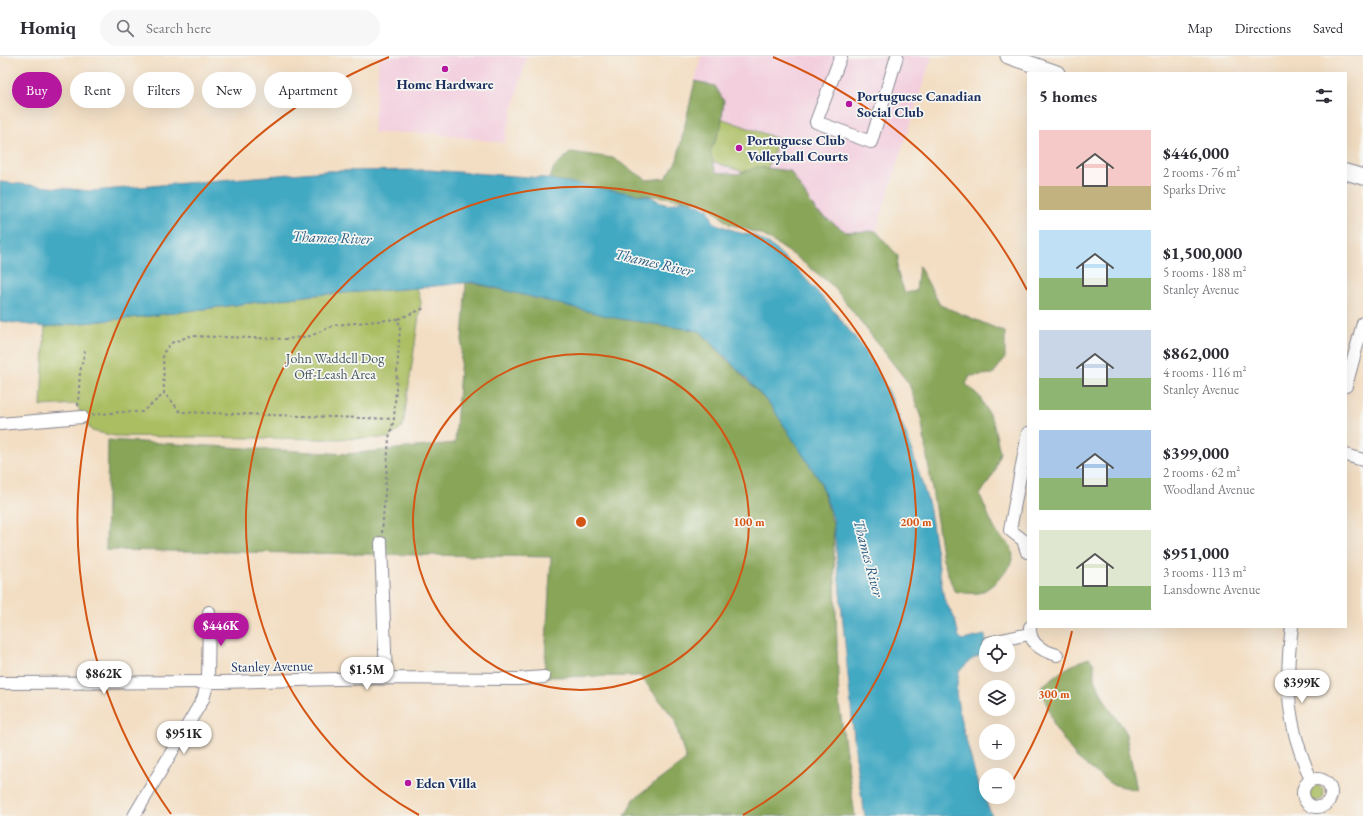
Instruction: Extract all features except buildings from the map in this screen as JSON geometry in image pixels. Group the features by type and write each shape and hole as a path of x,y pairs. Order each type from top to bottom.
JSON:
{"main road":[{"path":"1008,56 1055,72"},
{"path":"1347,172 1363,178"}],"street":[{"path":"841,56 816,122 871,142 897,56"},
{"path":"1347,382 1363,323"},
{"path":"0,424 82,417"},
{"path":"1027,438 1010,530 1023,540 1027,549"},
{"path":"1347,455 1363,460"},
{"path":"381,543 386,678"},
{"path":"134,816 203,699 208,682 209,612"},
{"path":"1292,628 1288,661 1291,712 1294,733 1299,750 1311,780"},
{"path":"1012,636 1030,631 1033,642 1047,652 1057,655"},
{"name":"Stanley Avenue","path":"0,683 208,682 386,678 519,679 544,677"}],"path":[{"path":"394,419 180,412 171,400 164,394 163,353 171,343 190,336 287,339 310,336 334,325 398,320 425,308"},
{"path":"381,543 389,438 394,419 400,327 398,320"},
{"path":"85,350 80,372 77,404 82,417 107,413 142,412 164,394"}],"shaded area":[{"path":"373,56 527,56 504,143 430,133 373,133 379,58"},
{"path":"701,56 932,56 876,231 846,233 816,211 790,171 758,167 738,174 716,172 710,153 715,86 695,81"}],"green space":[{"path":"695,81 715,86 724,101 721,127 710,153 716,172 738,174 758,167 790,171 816,211 846,232 876,231 898,256 897,271 905,293 916,291 919,266 940,305 1005,332 1005,358 993,374 970,376 966,384 980,397 993,422 1000,452 994,473 980,495 998,534 1011,548 1013,556 1002,576 984,591 979,593 963,593 954,591 943,560 921,418 909,384 833,286 795,256 761,234 729,224 705,203 665,197 560,187 550,179 554,167 571,152 613,158 647,180 666,178 677,160"},
{"name":"Portuguese Club Volleyball Courts","path":"715,116 779,139 763,179 700,157"},
{"path":"466,282 700,331 772,407 820,481 833,524 839,703 855,816 625,816 634,799 686,760 674,718 640,676 544,677 551,557 106,550 108,440 348,454 455,443"},
{"name":"John Waddell Dog Off-Leash Area","path":"417,288 421,302 403,426 389,438 326,439 115,436 92,431 82,417 77,404 41,406 45,327 149,316 313,295"},
{"path":"1089,658 1094,664 1094,679 1109,708 1125,730 1137,790 1111,784 1077,758 1055,728 1041,687 1069,667"},
{"path":"1316,785 1322,787 1324,793 1322,799 1316,801 1310,799 1308,793 1310,787"}],"water":[{"name":"Thames River","path":"429,170 543,178 651,197 667,205 685,200 708,209 714,223 740,233 753,235 773,247 798,270 865,350 889,392 909,442 929,505 944,599 955,619 959,637 963,640 979,636 979,656 971,660 959,671 956,692 960,717 979,786 979,804 987,804 992,816 865,816 857,770 833,518 820,481 772,407 700,331 615,318 472,282 417,288 313,295 149,316 45,327 0,321 0,182 91,191 326,171"}],"place":[{"name":"Home Hardware","path":"445,69"},
{"name":"Portuguese Canadian Social Club","path":"849,104"},
{"name":"Portuguese Club Volleyball Courts","path":"739,148"},
{"name":"Eden Villa","path":"408,783"}]}
